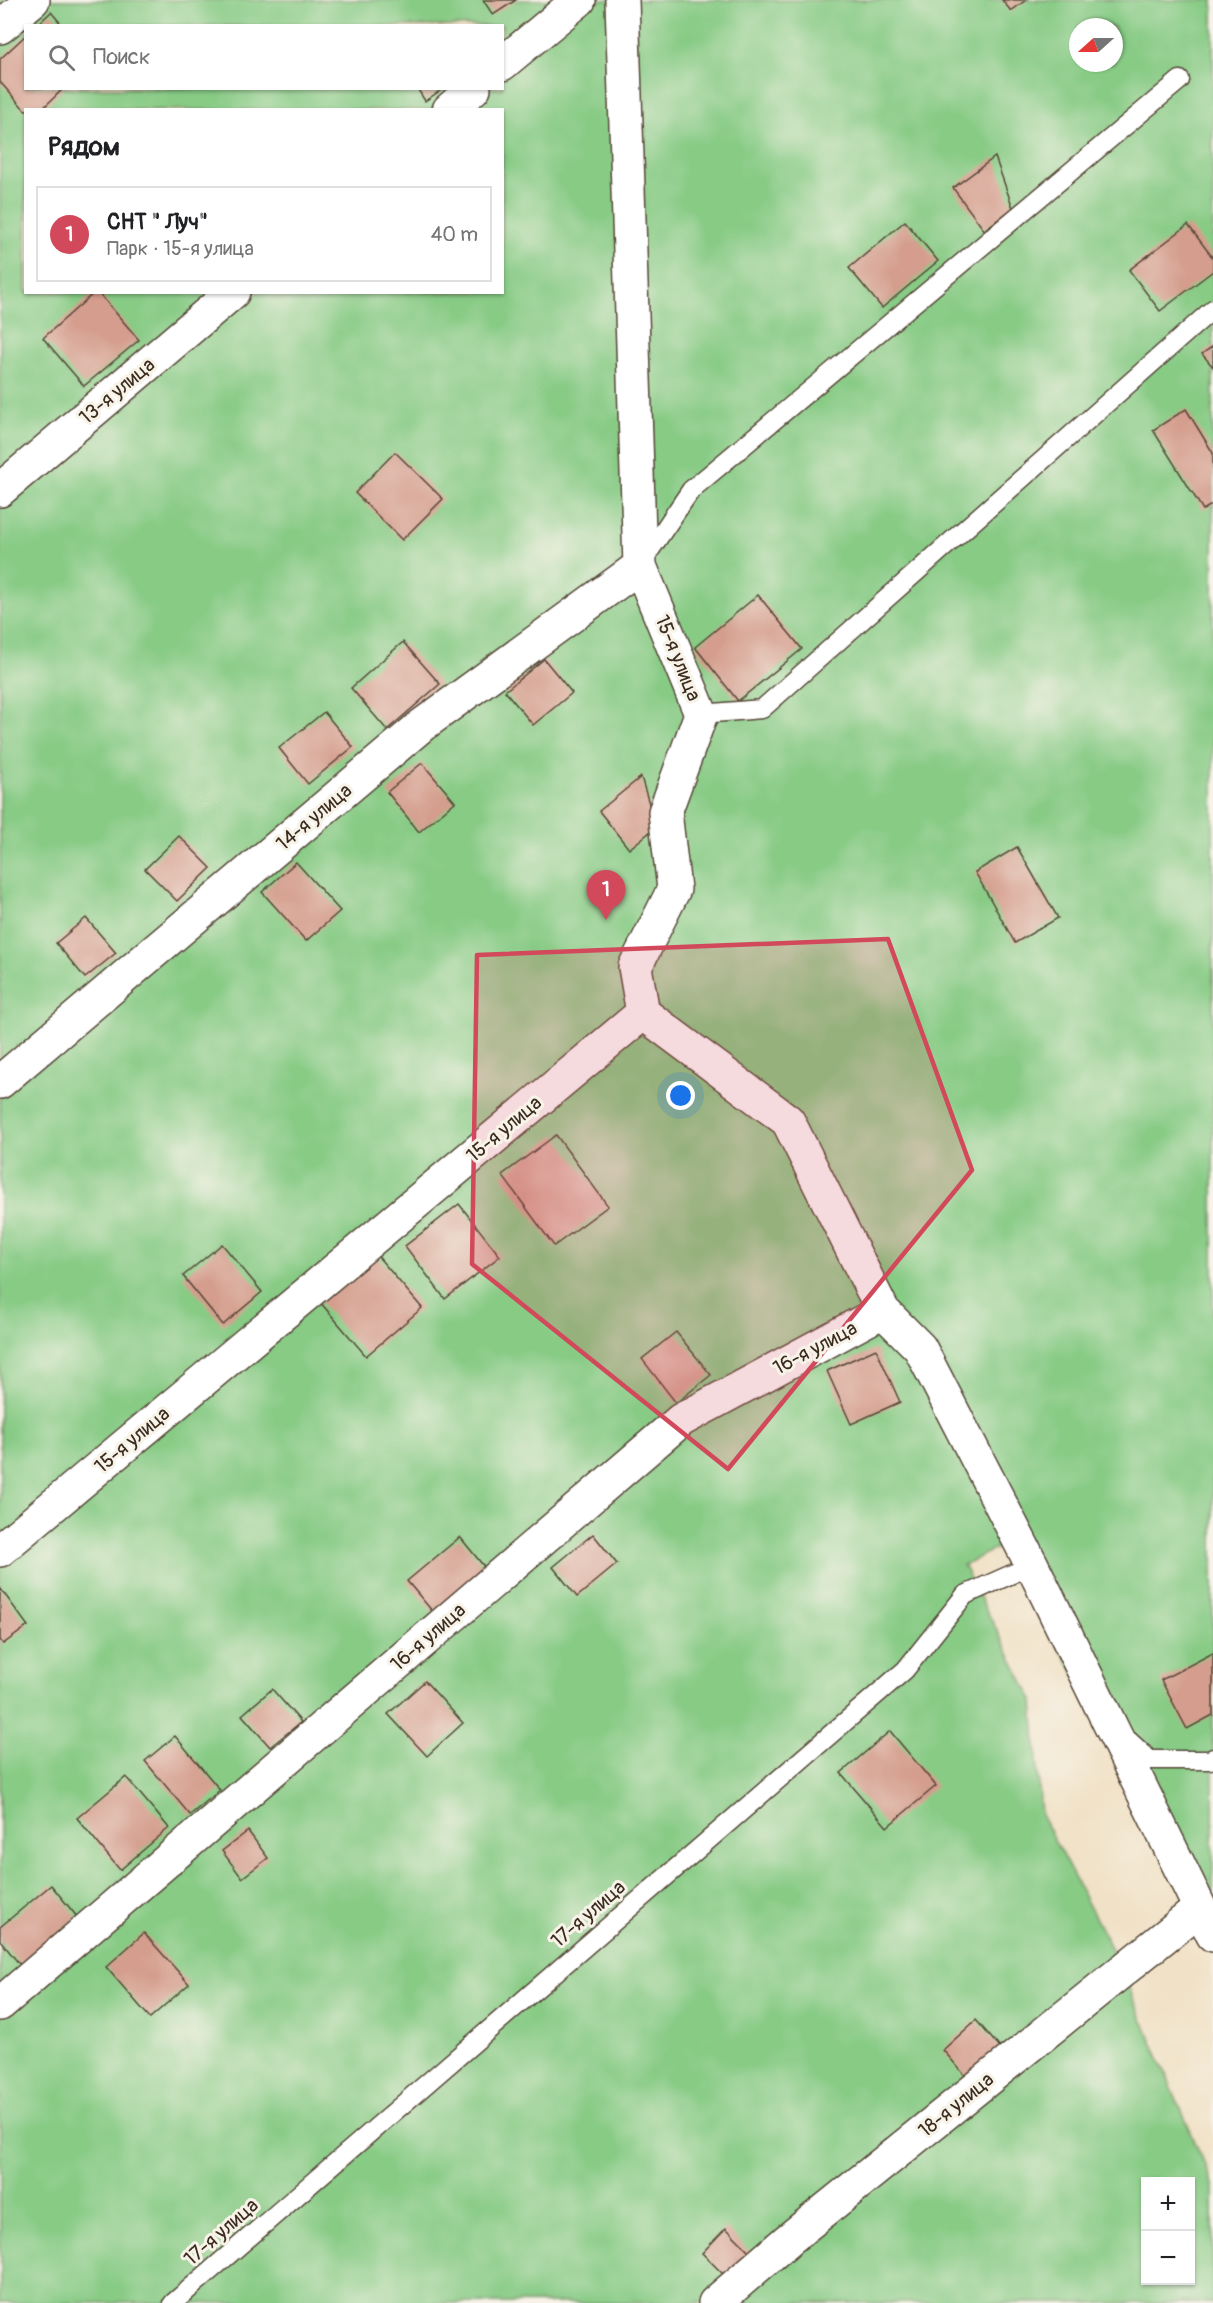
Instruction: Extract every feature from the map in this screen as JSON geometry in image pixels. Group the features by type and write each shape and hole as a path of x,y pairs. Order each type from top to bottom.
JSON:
{"street":[{"path":"0,27 33,0"},
{"path":"504,62 579,0"},
{"path":"622,0 640,566"},
{"path":"451,108 472,90"},
{"name":"13-я улица","path":"0,490 231,294"},
{"name":"15-я улица","path":"0,1551 644,1012 635,967 674,889 665,812 701,714 640,566"},
{"name":"14-я улица","path":"0,1082 421,726 640,566"},
{"path":"644,1012 788,1121 883,1311 920,1348 1032,1565 1206,1922"},
{"name":"16-я улица","path":"0,2004 681,1420 883,1311"},
{"name":"18-я улица","path":"715,2303 788,2240 1206,1922"}],"lane":[{"path":"640,566 691,489 1180,80"},
{"path":"701,714 762,709 1213,309"},
{"name":"17-я улица","path":"173,2303 905,1670 965,1595 1032,1565"},
{"path":"1108,1722 1150,1760 1210,1760 1213,1758"}],"highlighted area":[{"path":"888,939 972,1170 728,1469 472,1264 477,955"}],"green space":[{"path":"0,0 1213,0 1213,1905 999,1547 963,1565 1033,1700 1041,1815 1114,1953 1213,2184 1213,2303 0,2303"}],"building":[{"path":"483,0 516,0 493,15"},
{"path":"1002,0 1026,0 1011,11"},
{"path":"51,12 61,24 38,24"},
{"path":"24,37 24,90 62,90 43,108 24,109 0,82 0,59"},
{"path":"418,90 441,90 425,101"},
{"path":"995,157 1013,208 984,230 953,188"},
{"path":"905,221 938,261 882,308 849,268"},
{"path":"1188,225 1213,258 1213,271 1160,311 1129,270"},
{"path":"93,294 100,294 139,340 84,386 43,338"},
{"path":"1213,346 1213,367 1202,354"},
{"path":"1186,409 1213,453 1213,504 1203,510 1153,430"},
{"path":"395,452 443,499 402,540 355,493"},
{"path":"758,595 802,649 738,701 695,647"},
{"path":"403,642 440,684 387,730 351,688"},
{"path":"544,659 572,693 533,725 505,691"},
{"path":"324,712 353,747 308,784 279,748"},
{"path":"422,763 455,802 419,832 387,792"},
{"path":"641,777 656,827 629,849 599,811"},
{"path":"179,836 211,868 177,901 145,869"},
{"path":"1017,847 1058,918 1015,943 975,872"},
{"path":"296,862 340,911 306,941 262,892"},
{"path":"86,918 116,953 85,978 56,943"},
{"path":"556,1135 608,1206 554,1246 502,1175"},
{"path":"459,1204 500,1256 445,1299 405,1246"},
{"path":"222,1244 262,1292 223,1325 183,1276"},
{"path":"375,1253 422,1308 366,1356 320,1302"},
{"path":"676,1332 711,1375 676,1403 642,1359"},
{"path":"876,1349 900,1402 851,1424 827,1371"},
{"path":"593,1534 617,1564 577,1597 553,1567"},
{"path":"460,1537 486,1569 433,1612 407,1581"},
{"path":"0,1588 28,1626 3,1644 0,1640"},
{"path":"1213,1653 1213,1715 1187,1729 1161,1680"},
{"path":"425,1681 463,1723 427,1756 388,1714"},
{"path":"272,1689 301,1722 270,1747 242,1715"},
{"path":"890,1731 936,1786 887,1827 841,1773"},
{"path":"175,1736 220,1790 190,1815 145,1761"},
{"path":"126,1777 169,1828 120,1870 77,1818"},
{"path":"248,1831 268,1858 242,1878 222,1851"},
{"path":"51,1885 78,1918 20,1965 0,1940 0,1927"},
{"path":"144,1933 189,1984 150,2018 106,1967"},
{"path":"976,2020 1001,2049 968,2079 943,2050"},
{"path":"726,2228 751,2253 726,2277 702,2253"}],"place":[{"name":"СНТ \" Луч\"","path":"606,920"}]}
